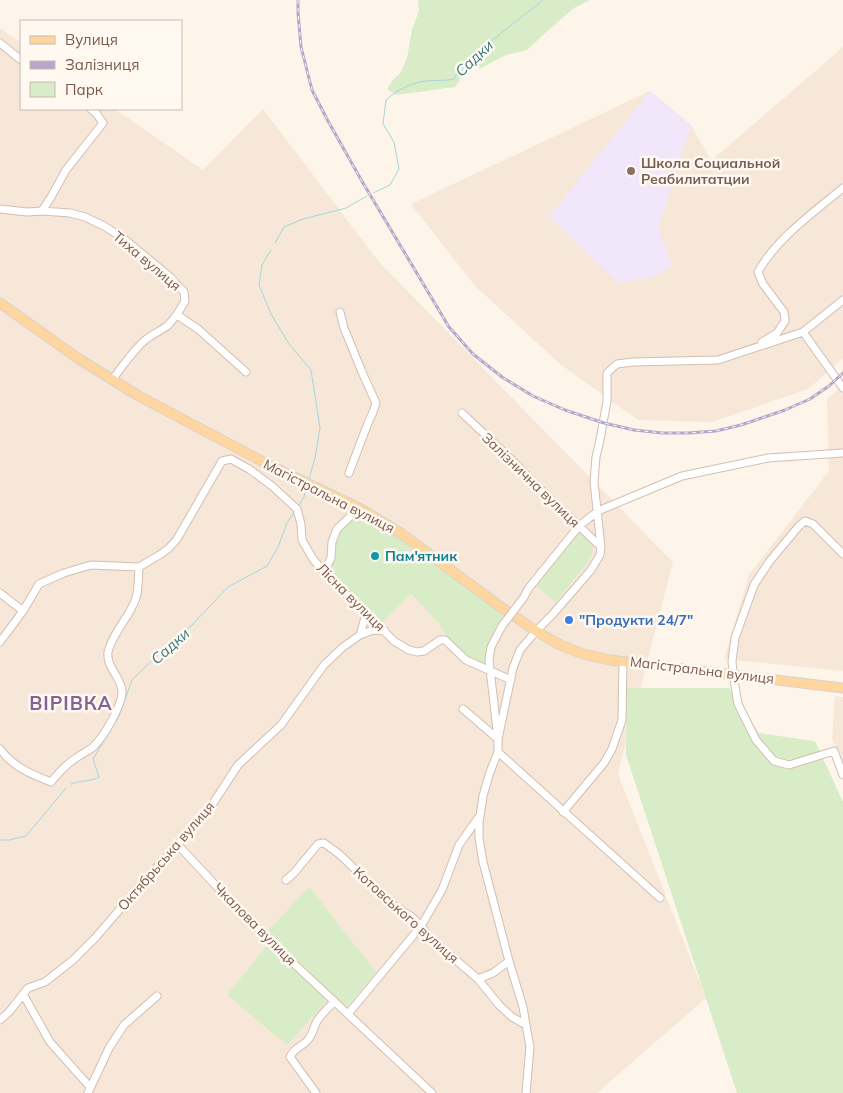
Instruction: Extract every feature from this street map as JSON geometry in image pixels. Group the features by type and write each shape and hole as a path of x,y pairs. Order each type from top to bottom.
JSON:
{"main road":[{"name":"Магістральна вулиця","path":"0,303 76,357 137,396 269,465 359,508 399,532 500,606 560,645 583,654 610,660 843,688"}],"street":[{"path":"0,43 20,59"},
{"path":"42,211 66,170 103,124 93,110"},
{"path":"750,350 777,333 785,321 784,312 763,284 758,272 764,261 780,243 843,188"},
{"name":"Тиха вулиця","path":"0,209 70,214 85,217 104,226 123,238 170,277 184,292 185,301 177,315"},
{"path":"498,739 513,668 520,650 591,570 600,555 601,547 594,482 596,457 608,401 607,373 617,364 633,362 718,360 803,332 843,300"},
{"path":"340,312 350,344 376,403 349,473"},
{"path":"112,380 144,341 166,326 177,315 198,329 246,372"},
{"path":"803,332 843,388"},
{"name":"Залізнична вулиця","path":"462,413 601,547"},
{"path":"526,1093 530,1047 526,1025 483,862 479,838 483,796 498,752 488,660 490,647 528,589 579,526 598,511 682,476 768,458 843,454"},
{"name":"Лісна вулиця","path":"138,567 161,554 177,539 222,460 231,459 249,469 272,486 297,509 301,524 302,540 313,558 324,572 394,640 409,650 417,652 424,651 443,639 466,660 489,671"},
{"path":"324,572 331,558 332,542 337,529 359,508"},
{"path":"843,554 813,524 805,521 799,526 769,562 754,585 735,638 732,661 738,704 756,740 774,761 789,765 834,751 843,752"},
{"path":"0,642 23,611 39,584 91,564 138,567 136,599 111,644 108,654 109,663 122,691 120,704 96,744 71,762 51,782 17,766 1,750"},
{"path":"0,593 23,611"},
{"path":"360,635 366,614"},
{"path":"360,635 372,630 385,632"},
{"name":"Октябрьська вулиця","path":"0,1020 9,1012 28,988 45,982 73,960 96,937 208,811 238,765 281,725 324,666 343,647 360,635"},
{"path":"563,812 604,763 612,749 622,720 623,661"},
{"path":"489,671 511,680"},
{"path":"463,709 498,739"},
{"path":"834,751 843,775"},
{"path":"498,752 660,898"},
{"path":"348,1014 421,926 442,890 460,845 480,816"},
{"name":"Котовського вулиця","path":"286,880 318,844 324,844 340,854 393,905 421,926 429,937 478,980 499,1005 512,1017 526,1025"},
{"name":"Чкалова вулиця","path":"178,845 234,905 289,959 432,1093"},
{"path":"478,980 494,972 509,961"},
{"path":"23,994 50,1042 89,1090 109,1048 124,1026 157,996"},
{"path":"316,1093 290,1057 293,1051 302,1046 311,1037 320,1016 334,1002"}],"shaded area":[{"path":"0,28 20,42 20,110 116,110 203,170 263,109 379,262 673,562 618,774 706,998 597,1093 0,1093"},
{"path":"843,47 843,359 808,389 712,422 638,420 560,364 475,286 411,204 650,91 691,125 711,161"},
{"name":"Школа Социальной Реабилитатции","path":"650,91 691,125 658,228 672,266 653,277 618,283 549,217"},
{"path":"843,385 843,671 724,659 749,575 829,471 827,399"},
{"path":"835,696 843,697 843,764 832,739"}],"green space":[{"path":"418,0 590,0 574,8 527,50 506,55 481,68 471,68 465,72 455,87 396,95 387,89 401,72 407,58 412,30 419,11"},
{"path":"359,512 398,536 504,615 491,639 485,658 485,665 468,658 448,639 438,622 411,594 380,624 328,573 326,569 339,531"},
{"path":"580,532 594,546 589,561 556,602 536,586"},
{"path":"627,688 729,688 759,733 815,741 843,802 843,1093 737,1093 626,755"},
{"path":"309,887 376,972 346,1008 268,931"},
{"path":"269,943 327,1001 287,1045 227,995"}],"waterway":[{"name":"Садки","path":"373,193 390,185 399,169 394,142 383,124 386,100 400,90 415,83 454,79 461,65 543,0"},
{"name":"Садки","path":"275,243 284,227 303,219 346,208 367,196"},
{"name":"Садки","path":"271,250 262,265 259,285 271,314 289,344 311,370 320,428 309,479"},
{"name":"Садки","path":"299,505 304,497 306,488"},
{"name":"Садки","path":"71,784 99,777 93,759 119,716 132,680 192,625 228,587 267,566 294,512"},
{"name":"Садки","path":"0,840 26,836 66,788"}],"railway":[{"path":"298,0 301,47 312,90 328,121 449,327 473,354 502,377 533,396 565,410 604,423 634,430 688,433 716,431 741,425 785,410 810,399 829,386 843,373"}],"place":[{"name":"Школа Социальной Реабилитатции","path":"631,171"},
{"name":"Пам'ятник","path":"375,556"},
{"name":"\"Продукти 24/7\"","path":"569,620"}],"district":[{"name":"ВІРІВКА","path":"71,703"}]}
